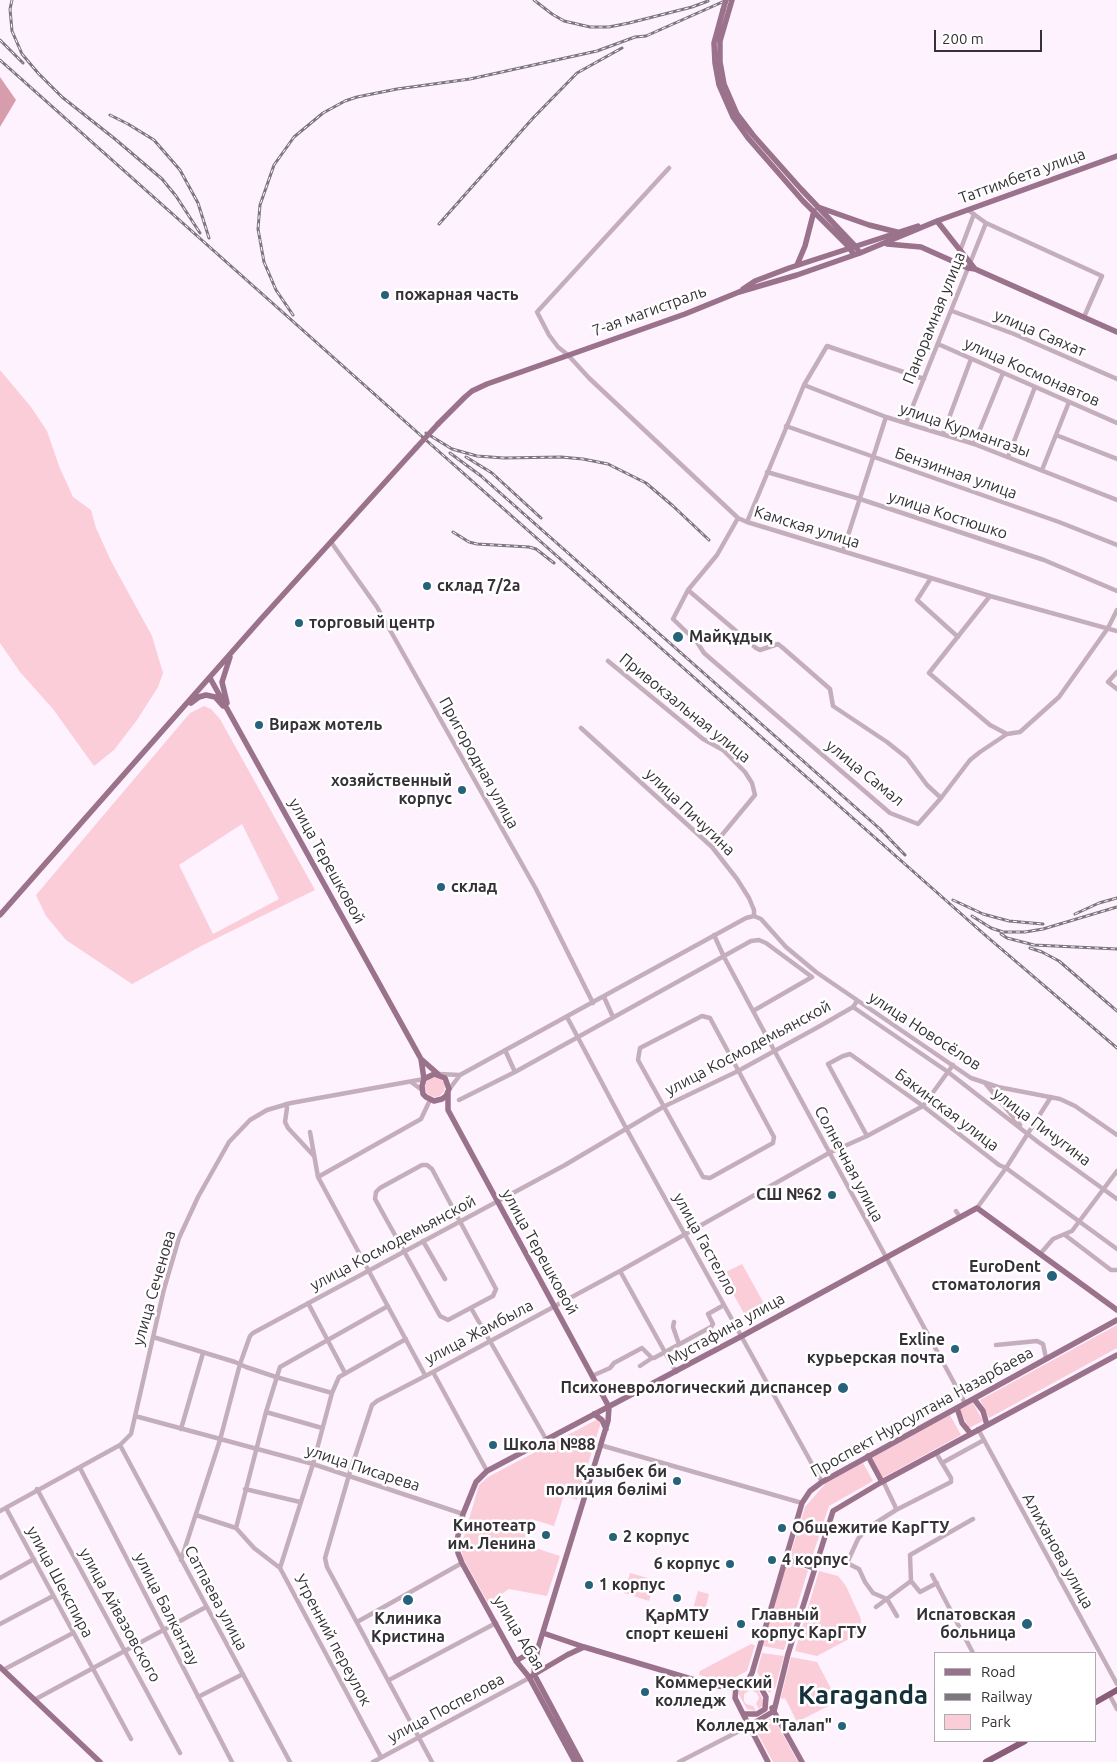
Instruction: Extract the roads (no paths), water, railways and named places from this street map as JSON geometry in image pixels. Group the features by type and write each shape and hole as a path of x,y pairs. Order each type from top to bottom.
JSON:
{"highway":[{"path":"1097,1701 1117,1690"},
{"path":"986,1762 1021,1742"}],"main road":[{"path":"729,1 723,10 714,43 715,63 724,100 748,138 857,254"},
{"path":"729,1 720,41 720,62 724,84 737,114 816,209 897,232"},
{"name":"Таттимбета улица","path":"937,221 1117,156"},
{"path":"797,265 816,209"},
{"path":"739,292 755,281 797,265 937,221"},
{"path":"739,292 797,275 857,254 937,221"},
{"path":"937,221 969,265"},
{"path":"884,244 909,244 969,265 1117,332"},
{"name":"7-ая магистраль","path":"0,915 331,542 438,424 472,391 685,314 739,292"},
{"path":"229,712 222,682 231,654"},
{"name":"улица Терешковой","path":"210,678 421,1059 447,1081 448,1110 496,1202 609,1407"},
{"path":"184,708 206,695 214,697 229,712"},
{"name":"улица Терешковой","path":"421,1059 424,1079 422,1090 426,1097 448,1110"},
{"path":"424,1079 430,1075 438,1074"},
{"path":"432,1100 442,1099 448,1092"},
{"path":"977,1208 1117,1310"},
{"name":"Мустафина улица","path":"463,1514 476,1482 487,1471 742,1336 885,1257 958,1214 977,1208"},
{"name":"Проспект Нурсултана Назарбаева","path":"748,1680 752,1673 802,1504 810,1491 822,1482 868,1456 1117,1320"},
{"path":"749,1726 774,1711 817,1557 833,1511 978,1429 1117,1355"},
{"path":"974,1399 983,1411 987,1425"},
{"name":"улица Абая","path":"575,1762 532,1676 538,1648 606,1429 610,1414 609,1407"},
{"path":"957,1408 962,1423 971,1434"},
{"path":"594,1414 602,1420 606,1429"},
{"path":"868,1456 883,1482"},
{"name":"улица Абая","path":"463,1514 457,1540 458,1553 462,1563 516,1661 532,1676 581,1762"},
{"path":"786,1558 814,1568"},
{"path":"543,1633 584,1647 718,1686 736,1688"},
{"name":"улица Абая","path":"532,1676 584,1647"},
{"path":"516,1661 538,1648"},
{"path":"2,1669 100,1762"},
{"path":"734,1695 736,1688 741,1682 748,1680 759,1684 802,1762"},
{"path":"718,1686 734,1695 768,1762"},
{"path":"743,1714 757,1714 765,1709 779,1688"},
{"path":"764,1693 766,1700 765,1709"}],"street":[{"name":"Камская улица","path":"669,168 537,312 549,335 558,347 738,518 990,596 1117,631"},
{"path":"968,210 986,223 1102,276 1084,317"},
{"path":"960,251 974,214"},
{"name":"Панорамная улица","path":"906,423 986,223"},
{"name":"улица Саяхат","path":"952,311 1014,334 1117,379"},
{"name":"улица Космонавтов","path":"938,344 1117,423"},
{"path":"746,522 804,385 827,346 924,379"},
{"path":"943,434 971,359"},
{"path":"974,444 1003,373"},
{"name":"улица Курмангазы","path":"804,385 886,417 974,444 1117,500"},
{"path":"1008,458 1035,387"},
{"path":"1042,470 1069,402"},
{"path":"843,551 886,417"},
{"name":"Бензинная улица","path":"786,426 1060,522 1117,544"},
{"path":"1056,434 1117,459"},
{"name":"улица Костюшко","path":"767,472 860,498 1044,560 1117,591"},
{"path":"688,590 717,555 738,518"},
{"name":"Пригородная улица","path":"331,542 373,600 390,629 536,889 593,1003"},
{"path":"931,578 917,600 958,637"},
{"name":"улица Самал","path":"688,590 756,648 760,650 778,644 830,688 833,706 887,742 907,758 927,785 941,798 918,824 890,813 704,653 697,642 673,619 688,590"},
{"path":"990,596 929,673 990,724 1007,734"},
{"path":"941,798 970,760 1007,734 1020,732 1059,697 1108,628 1117,610"},
{"name":"Привокзальная улица","path":"608,661 703,739 723,750 745,772 752,783 756,795 712,847"},
{"path":"1117,672 1108,682 1117,689"},
{"name":"улица Пичугина","path":"581,728 712,847 749,898 754,910 754,916 761,919 789,950 857,1001"},
{"path":"448,1092 460,1075 714,935 746,918 754,916"},
{"name":"Солнечная улица","path":"714,935 829,1153 965,1403"},
{"path":"460,1100 515,1072 751,941 759,940 784,956 812,978"},
{"path":"784,956 789,950"},
{"path":"753,1011 812,978 816,972"},
{"path":"604,996 613,1017"},
{"name":"улица Космодемьянской","path":"181,1560 220,1440 240,1364 250,1336 253,1333 564,1165 663,1107 738,1071 852,1007 857,1001"},
{"name":"улица Новосёлов","path":"857,1001 971,1078 984,1083 1052,1097 1075,1106 1117,1135"},
{"name":"улица Пичугина","path":"852,1007 948,1072 1117,1199"},
{"path":"702,1016 710,1018 738,1071 774,1137 773,1143 710,1178 703,1177 638,1060 640,1048 702,1016"},
{"name":"улица Гастелло","path":"567,1017 626,1128 822,1482"},
{"path":"505,1050 515,1072"},
{"name":"Бакинская улица","path":"867,1136 828,1064 850,1054 923,1106 998,1165 1006,1168 1117,1249"},
{"name":"улица Жамбыла","path":"432,1762 327,1567 325,1558 372,1405 620,1271 829,1153 867,1136 923,1106 953,1065"},
{"path":"438,1074 460,1075"},
{"path":"411,1082 424,1079"},
{"path":"411,1082 422,1090"},
{"name":"улица Сеченова","path":"0,1511 120,1445 131,1434 164,1288 179,1238 202,1189 229,1142 250,1120 267,1110 286,1104 411,1082"},
{"path":"984,1083 1027,1133"},
{"name":"Мустафина улица","path":"977,1208 1006,1168 1052,1097"},
{"path":"318,1177 420,1119 432,1100"},
{"path":"286,1104 285,1122 288,1128 315,1158"},
{"path":"310,1132 318,1177 426,1375"},
{"path":"422,1165 427,1165 432,1169 461,1220 496,1289 493,1296 451,1319 442,1318 375,1199 376,1192 422,1165"},
{"path":"1041,1254 1053,1239 1072,1231 1117,1171"},
{"path":"1065,1235 1112,1270 1117,1270"},
{"path":"423,1241 445,1279"},
{"path":"620,1271 676,1372"},
{"path":"308,1303 345,1373"},
{"path":"640,1366 712,1327 713,1324 708,1314 724,1305"},
{"path":"236,1528 280,1366 388,1306"},
{"path":"471,1308 546,1439"},
{"path":"674,1322 673,1328 679,1344"},
{"path":"153,1337 332,1393"},
{"name":"Утренний переулок","path":"382,1757 280,1568 313,1464 332,1393 339,1377 406,1339"},
{"path":"996,1345 1037,1342 1043,1344 1046,1358"},
{"path":"592,1376 610,1368 614,1363 642,1348 652,1358"},
{"path":"181,1429 203,1353"},
{"path":"432,1372 487,1471"},
{"name":"улица Писарева","path":"266,1412 322,1428"},
{"name":"улица Писарева","path":"135,1416 313,1464 463,1514"},
{"name":"Алиханова улица","path":"978,1429 1117,1684"},
{"path":"942,1463 984,1440"},
{"name":"Сатпаева улица","path":"120,1445 290,1762"},
{"path":"600,1445 802,1504"},
{"path":"847,1563 858,1539 866,1529 896,1510 951,1482 951,1478 936,1453"},
{"name":"улица Балкантау","path":"80,1468 232,1762"},
{"path":"883,1482 896,1510"},
{"name":"улица Айвазовского","path":"38,1489 180,1753"},
{"path":"245,1490 300,1502"},
{"name":"улица Шекспира","path":"6,1508 131,1739"},
{"path":"196,1515 236,1528 254,1548 280,1568"},
{"path":"937,1583 920,1592 911,1581 910,1555 973,1519"},
{"path":"817,1557 847,1563 859,1570 865,1582 874,1593 888,1598 897,1616"},
{"path":"0,1578 34,1559"},
{"path":"357,1622 462,1563"},
{"path":"932,1575 972,1652"},
{"path":"876,1608 911,1581"},
{"path":"0,1624 53,1596"},
{"path":"34,1700 206,1607"},
{"path":"389,1680 496,1623"},
{"path":"2,1669 73,1633"},
{"path":"198,1697 242,1674"},
{"name":"улица Поспелова","path":"373,1762 532,1676"},
{"path":"1109,1694 1117,1709"},
{"path":"683,1761 749,1726"}],"railway":[{"path":"12,0 10,9 12,31 22,54 62,97 162,179 176,196 200,233"},
{"path":"534,0 564,21 590,27 609,27 629,23 708,1"},
{"path":"293,315 276,290 264,262 258,229 260,205 274,165 294,137 323,113 357,97 397,89 470,79 597,51 635,37 646,36 727,0"},
{"path":"0,40 23,63"},
{"path":"439,224 533,118 577,73 622,48"},
{"path":"0,60 985,935 1117,1048"},
{"path":"110,115 154,140 180,170 198,203 209,238"},
{"path":"426,433 452,449 477,456 504,458 561,457 608,464 646,483 709,540"},
{"path":"450,453 481,476 880,829 905,855"},
{"path":"466,457 492,473 541,518"},
{"path":"453,532 469,542 477,544 536,549 554,563"},
{"path":"1075,914 1099,903 1117,898"},
{"path":"953,900 983,914 1009,921 1043,924"},
{"path":"972,916 991,928 1003,932 1025,932 1043,929 1117,907"},
{"path":"1001,934 1007,938 1034,945 1117,949"},
{"path":"1030,948 1059,961 1117,1011"}],"place":[{"name":"пожарная часть","path":"385,295"},
{"name":"склад 7/2а","path":"427,586"},
{"name":"торговый центр","path":"299,623"},
{"name":"Майқұдық","path":"678,637"},
{"name":"Вираж мотель","path":"259,725"},
{"name":"хозяйственный корпус","path":"462,790"},
{"name":"склад","path":"441,887"},
{"name":"СШ №62","path":"832,1195"},
{"name":"EuroDent стоматология","path":"1052,1276"},
{"name":"Exline курьерская почта","path":"955,1349"},
{"name":"Психоневрологический диспансер","path":"843,1388"},
{"name":"Школа №88","path":"493,1445"},
{"name":"Қазыбек би полиция бөлімі","path":"677,1481"},
{"name":"Общежитие КарГТУ","path":"782,1528"},
{"name":"Кинотеатр им. Ленина","path":"546,1535"},
{"name":"2 корпус","path":"613,1537"},
{"name":"4 корпус","path":"772,1560"},
{"name":"6 корпус","path":"730,1564"},
{"name":"1 корпус","path":"589,1585"},
{"name":"ҚарМТУ спорт кешені","path":"677,1598"},
{"name":"Клиника Кристина","path":"408,1600"},
{"name":"Главный корпус КарГТУ","path":"741,1624"},
{"name":"Испатовская больница","path":"1027,1624"},
{"name":"Коммерческий колледж","path":"645,1692"},
{"name":"Колледж \"Талап\"","path":"842,1726"}],"district":[{"name":"Karaganda","path":"863,1695"}]}
